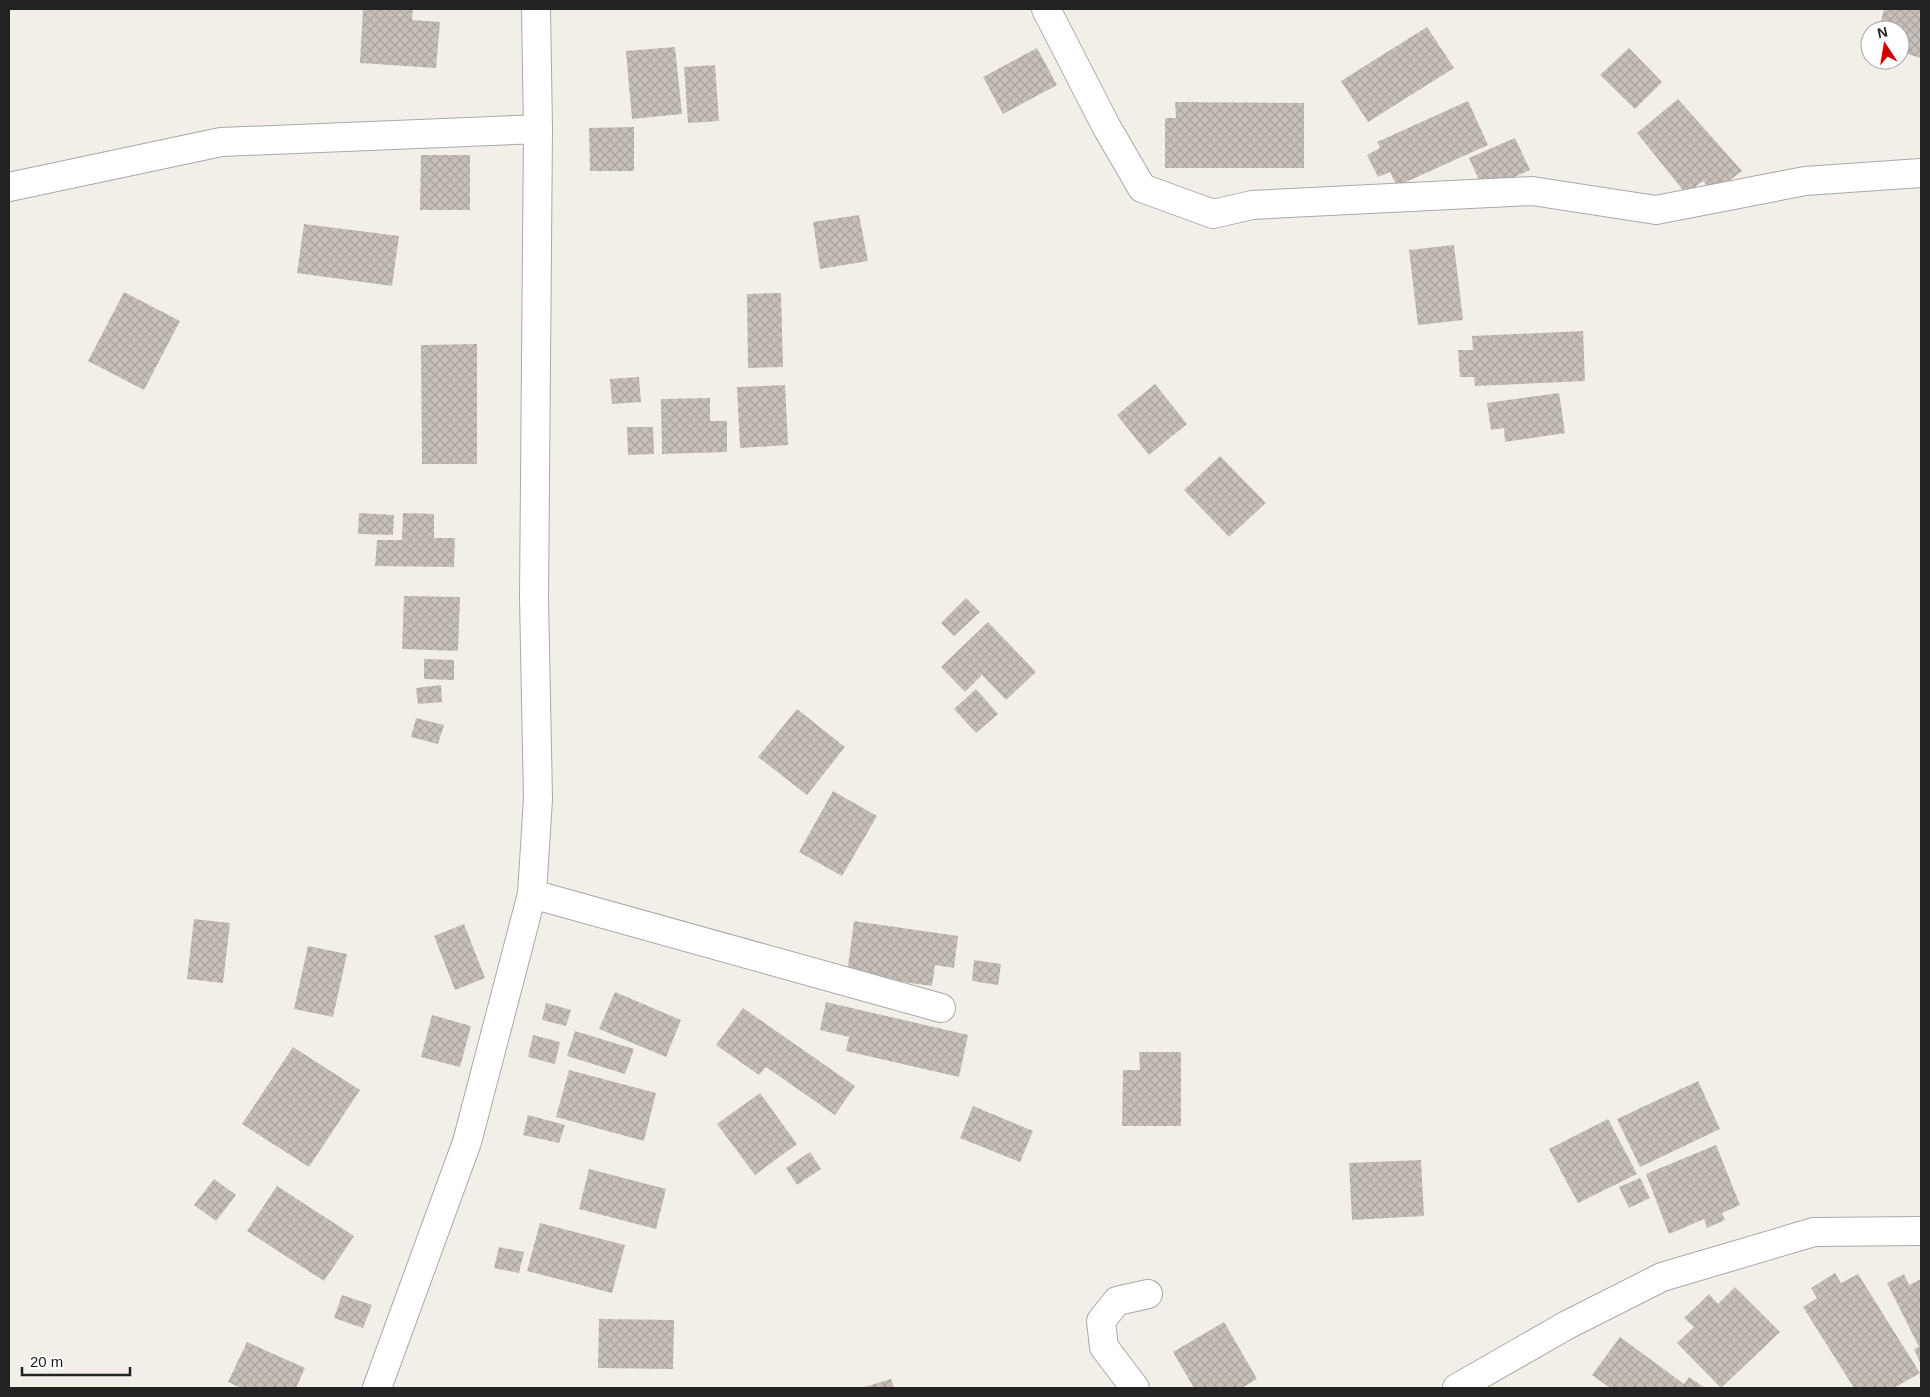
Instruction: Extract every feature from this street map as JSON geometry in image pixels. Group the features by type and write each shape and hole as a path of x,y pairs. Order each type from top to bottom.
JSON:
{"street":[{"path":"378,1388 467,1142 532,894 538,799 534,598 538,129 536,9"},
{"path":"1046,9 1106,126 1142,188 1213,214 1252,205 1532,191 1656,210 1805,181 1921,173"},
{"path":"9,187 221,142 538,129"},
{"path":"532,894 941,1008"},
{"path":"1457,1388 1567,1325 1662,1277 1814,1232 1921,1231"},
{"path":"1135,1388 1104,1347 1101,1321 1117,1301 1148,1294"}],"building":[{"path":"363,9 413,9 412,20 440,22 436,68 360,63"},
{"path":"1884,9 1921,9 1921,58 1910,55 1910,20 1881,20"},
{"path":"1427,27 1454,68 1368,122 1341,81"},
{"path":"675,47 682,114 632,119 626,51"},
{"path":"1037,48 1057,85 1003,114 983,77"},
{"path":"1629,48 1662,82 1635,109 1600,75"},
{"path":"715,65 719,121 688,123 684,67"},
{"path":"1678,99 1742,171 1713,193 1703,181 1686,194 1637,133"},
{"path":"1468,101 1488,145 1397,186 1390,172 1378,177 1367,155 1380,148 1377,142"},
{"path":"1175,102 1304,103 1304,168 1165,168 1165,118 1176,118"},
{"path":"634,127 634,171 590,171 589,128"},
{"path":"1515,138 1530,170 1484,191 1469,158"},
{"path":"421,155 470,155 470,210 420,210"},
{"path":"859,215 868,261 820,269 813,222"},
{"path":"304,224 399,236 392,286 297,273"},
{"path":"1454,245 1463,320 1418,325 1409,250"},
{"path":"124,292 180,321 144,390 88,361"},
{"path":"781,293 783,367 748,368 747,294"},
{"path":"1583,331 1585,381 1475,386 1474,377 1460,377 1458,350 1473,350 1472,336"},
{"path":"477,344 477,464 422,464 421,345"},
{"path":"639,377 641,402 612,404 610,379"},
{"path":"1155,384 1187,424 1149,455 1117,415"},
{"path":"785,385 788,445 740,448 737,387"},
{"path":"1559,393 1565,433 1505,442 1504,428 1491,430 1487,403"},
{"path":"710,398 710,421 727,421 727,452 662,454 661,399"},
{"path":"627,427 653,427 654,454 628,455"},
{"path":"1220,456 1266,503 1229,537 1184,490"},
{"path":"359,513 394,515 393,535 358,534"},
{"path":"403,513 434,514 434,538 455,538 454,567 375,566 377,540 402,540"},
{"path":"404,596 460,597 458,651 402,649"},
{"path":"966,598 980,612 954,636 941,623"},
{"path":"988,622 1036,672 1006,700 982,675 965,692 941,667"},
{"path":"424,659 454,660 454,680 424,679"},
{"path":"441,685 442,702 418,704 416,688"},
{"path":"976,689 998,714 976,733 954,709"},
{"path":"797,709 845,747 807,795 758,757"},
{"path":"416,718 444,725 438,744 411,737"},
{"path":"833,791 877,816 842,876 799,852"},
{"path":"194,919 230,923 223,983 187,979"},
{"path":"854,921 958,936 954,968 935,965 932,986 847,974"},
{"path":"464,924 485,978 455,990 434,936"},
{"path":"308,946 347,954 333,1017 294,1009"},
{"path":"974,960 1001,964 998,985 972,981"},
{"path":"615,992 681,1020 666,1057 599,1029"},
{"path":"826,1002 968,1035 959,1077 846,1051 849,1037 820,1030"},
{"path":"546,1003 571,1010 566,1026 542,1020"},
{"path":"743,1008 855,1086 835,1115 766,1067 759,1075 716,1045"},
{"path":"432,1015 471,1026 460,1067 421,1057"},
{"path":"575,1031 634,1049 625,1074 567,1056"},
{"path":"533,1035 560,1042 555,1064 528,1057"},
{"path":"293,1047 360,1090 309,1167 242,1124"},
{"path":"1139,1052 1181,1052 1181,1126 1122,1126 1123,1070 1140,1070"},
{"path":"569,1070 656,1093 644,1141 556,1117"},
{"path":"1698,1081 1720,1129 1640,1167 1617,1119"},
{"path":"760,1093 797,1144 755,1175 717,1124"},
{"path":"973,1106 1033,1131 1020,1162 960,1138"},
{"path":"528,1115 565,1125 559,1143 523,1135"},
{"path":"1608,1119 1637,1174 1578,1203 1549,1149"},
{"path":"1716,1145 1740,1205 1722,1213 1725,1220 1707,1228 1704,1219 1669,1234 1646,1174"},
{"path":"810,1152 821,1169 797,1185 786,1168"},
{"path":"1421,1160 1424,1216 1352,1220 1349,1163"},
{"path":"589,1169 666,1189 656,1229 579,1209"},
{"path":"1640,1178 1650,1198 1629,1208 1619,1187"},
{"path":"214,1179 236,1195 216,1221 194,1205"},
{"path":"277,1186 354,1236 324,1281 247,1231"},
{"path":"540,1223 625,1245 612,1293 527,1271"},
{"path":"499,1247 524,1252 519,1273 494,1268"},
{"path":"1835,1273 1841,1283 1858,1274 1920,1373 1894,1388 1854,1388 1803,1307 1817,1298 1811,1288"},
{"path":"1904,1274 1909,1285 1921,1279 1921,1365 1914,1349 1919,1347 1887,1283"},
{"path":"1735,1287 1780,1332 1721,1388 1677,1343 1694,1327 1684,1318 1709,1294 1718,1304"},
{"path":"342,1295 372,1305 363,1328 334,1318"},
{"path":"599,1319 674,1320 673,1369 598,1368"},
{"path":"1224,1322 1257,1379 1242,1388 1194,1388 1173,1352"},
{"path":"1620,1337 1684,1384 1689,1377 1705,1388 1610,1388 1592,1375"},
{"path":"247,1342 305,1368 296,1388 241,1388 228,1382"},
{"path":"891,1379 894,1388 861,1388"}]}
